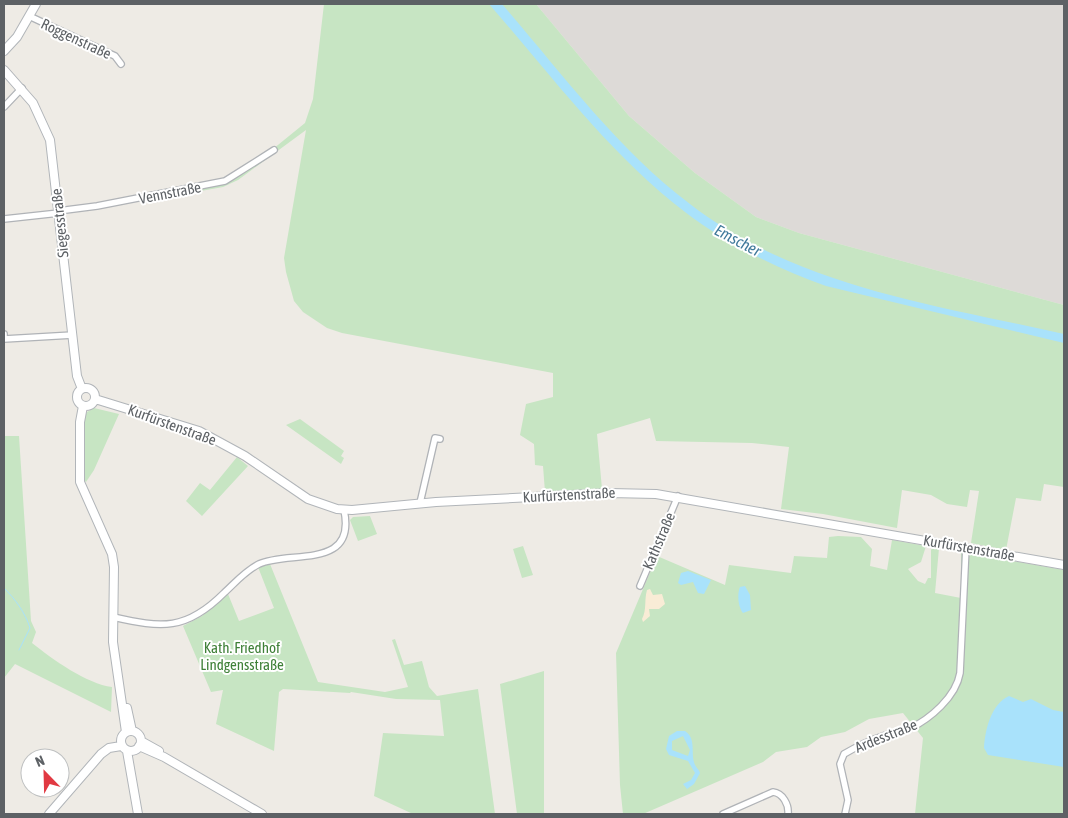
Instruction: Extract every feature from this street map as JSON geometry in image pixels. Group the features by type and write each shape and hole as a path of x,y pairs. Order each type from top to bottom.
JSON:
{"main road":[{"path":"5,48 18,37 36,4"},
{"name":"Siegesstraße","path":"4,70 22,88 33,103 50,140 78,377 82,389"},
{"path":"82,389 77,398 83,406 80,422 80,482 112,554 114,567 113,642 138,814"},
{"name":"Kurfürstenstraße","path":"82,389 91,390 95,399 199,431 245,456 308,499 322,505 344,510 420,503 616,493 678,496 1064,564"},
{"path":"83,406 90,405 95,399"},
{"path":"49,814 108,748 127,742 138,734 140,744"},
{"path":"127,742 140,744 164,756 262,814"}],"street":[{"name":"Roggenstraße","path":"29,16 115,56 121,64"},
{"path":"4,107 22,88"},
{"name":"Vennstraße","path":"4,219 113,203 225,181 274,150"},
{"path":"4,334 4,339 73,335"},
{"path":"420,503 435,438 440,439"},
{"name":"Kathstraße","path":"640,586 678,496"},
{"path":"113,617 162,626 188,620 202,613 256,566 270,560 314,557 331,549 340,539 346,528 344,510"},
{"name":"Ardesstraße","path":"845,814 848,800 840,764 844,754 882,736 907,730 922,721 942,704 956,686 960,673 966,547"},
{"path":"723,814 773,792 780,794 786,802 788,814"}],"shaded area":[{"path":"536,4 1064,4 1064,305 799,233 756,217 695,173 629,116"}],"green space":[{"path":"324,4 536,4 629,116 695,173 756,217 799,233 1064,305 1064,487 1044,484 1041,501 1016,498 1006,550 971,543 979,491 970,490 967,507 947,504 931,495 902,490 897,528 823,514 781,509 789,447 752,443 656,441 650,418 597,434 602,489 545,492 543,466 535,465 534,444 520,435 526,404 553,397 553,373 342,333 327,328 303,312 294,301 284,258 306,130 238,180 223,187 184,194 185,190 218,184 273,149 305,123 313,99"},
{"path":"94,408 119,414 94,470 86,482 84,480 85,416 87,412"},
{"path":"300,419 344,451 341,456 344,458 341,464 286,425"},
{"path":"4,436 19,436 31,621 36,632 32,643 81,676 112,687 111,712 15,664 4,678"},
{"path":"237,457 248,466 202,516 186,501 200,483 210,490"},
{"path":"370,516 377,534 358,541 350,520 353,517"},
{"path":"829,537 861,537 872,549 870,566 887,570 892,540 926,546 921,562 908,569 918,581 925,584 928,578 931,578 931,550 933,547 939,548 935,593 961,598 961,552 1064,570 1064,814 915,814 923,738 903,713 869,719 845,732 821,737 807,747 776,752 763,762 643,814 623,814 620,785 616,653 657,556 725,585 729,565 791,573 794,556 827,558"},
{"path":"523,546 533,575 522,578 513,549"},
{"name":"Kath. Friedhof Lindgensstraße","path":"270,564 318,682 385,692 408,687 392,640 395,639 404,665 422,661 429,687 437,696 478,689 495,814 413,814 374,796 383,733 444,736 440,700 396,699 351,692 283,689 279,692 274,751 216,724 223,690 211,692 183,626 202,616 228,594 239,621 274,608 258,567"},
{"path":"544,671 544,814 517,814 500,684"}],"sand":[{"path":"650,589 653,595 662,594 665,604 659,609 649,609 650,616 643,622 646,594 647,590"}],"water":[{"name":"Emscher","path":"489,4 502,4 591,109 638,159 690,204 732,232 776,255 822,274 918,302 1064,334 1064,343 826,286 770,263 718,235 685,212 631,165 582,113"},
{"path":"688,571 711,580 704,594 698,593 693,582 681,585 678,583 681,573"},
{"path":"745,586 750,595 751,610 743,613 739,604 738,593 740,587"},
{"path":"1009,696 1023,702 1031,699 1053,710 1064,712 1064,767 988,755 984,748 990,718 998,705"},
{"path":"677,731 685,731 691,737 694,762 700,773 694,784 687,789 683,784 691,780 695,773 688,761 669,755 666,749 669,736","holes":["683,736 690,750 688,756 672,750 672,741"]}],"waterway":[{"path":"4,588 19,606 30,628 19,650"}]}
